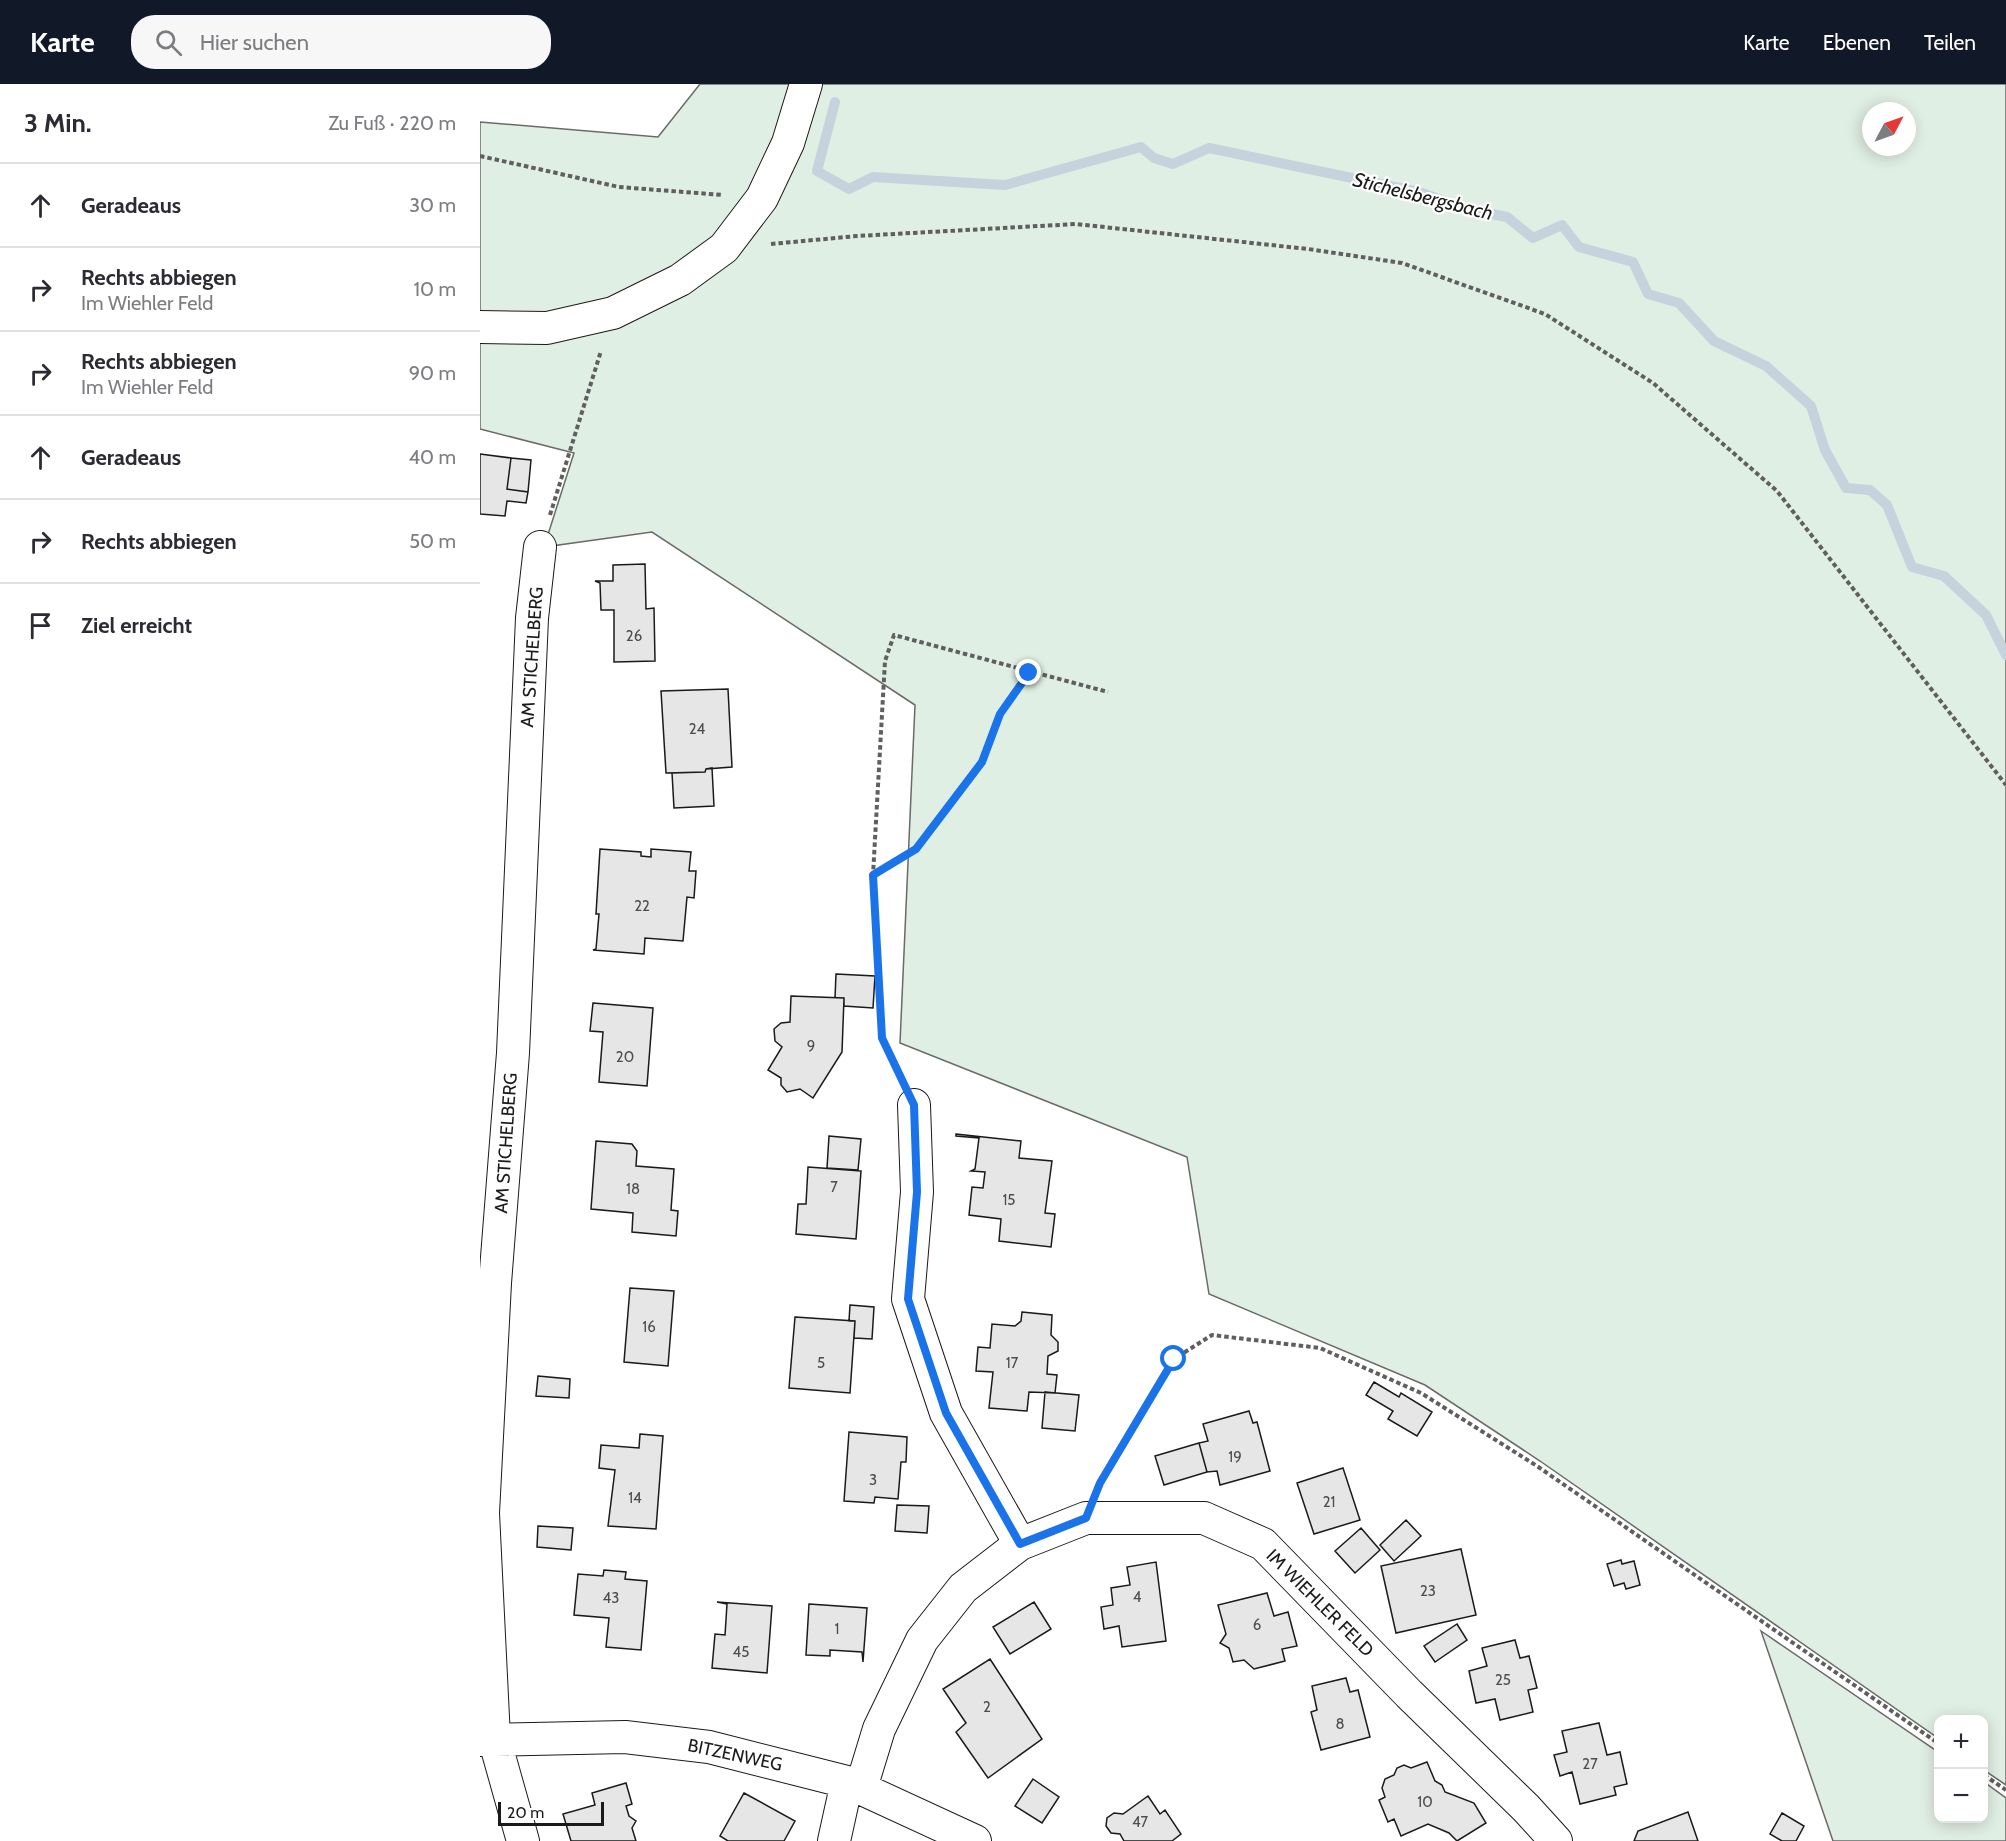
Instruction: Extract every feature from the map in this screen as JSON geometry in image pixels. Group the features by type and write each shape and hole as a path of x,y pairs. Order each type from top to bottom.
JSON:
{"street":[{"path":"480,327 547,328 613,313 680,280 724,248 762,198 788,143 806,84"},
{"name":"AM STICHELBERG","path":"523,1841 487,1739 483,1513 495,1283 513,1053 532,618 540,547"},
{"path":"914,1105 917,1192 908,1299 946,1413 1020,1544"},
{"name":"IM WIEHLER FELD","path":"834,1841 854,1785 922,1640 963,1588 1020,1544 1086,1518 1204,1518 1263,1544 1409,1694 1526,1808 1556,1841"},
{"name":"BITZENWEG","path":"487,1739 625,1737 699,1745 854,1785 975,1841"}],"path":[{"path":"480,156 619,188 762,198"},
{"path":"724,248 857,236 1076,224 1308,249 1402,263 1545,314 1653,383 1777,491 2006,785"},
{"path":"540,547 613,313"},
{"path":"914,1105 882,1038 873,875 885,661 894,635 1029,673 1108,692"},
{"path":"873,875 916,849 982,762 1000,714 1029,673"},
{"path":"1086,1518 1100,1483 1174,1359 1212,1335 1320,1348 1421,1393 1538,1466 1934,1740"},
{"path":"1988,1777 2006,1790"}],"green space":[{"path":"700,84 2006,84 2006,1785 1988,1773 1988,1715 1934,1715 1934,1735 1540,1461 1425,1385 1209,1294 1187,1157 900,1043 915,705 652,532 544,547 574,453 480,429 480,122 658,137"},
{"path":"1761,1631 1934,1749 1934,1823 1988,1823 1988,1785 2006,1798 2006,1841 1833,1841"}],"building":[{"path":"480,454 511,458 507,489 528,492 526,503 507,501 505,516 480,514"},
{"path":"511,458 531,460 528,492 507,489"},
{"path":"645,564 646,609 654,608 655,661 614,662 614,610 601,610 600,583 595,581 613,581 613,565"},
{"path":"728,689 732,767 706,769 705,772 666,773 661,691"},
{"path":"712,768 714,806 674,808 672,773 705,772 706,769"},
{"path":"600,849 641,852 641,856 651,857 651,849 691,852 689,871 696,871 694,898 687,897 683,941 645,938 644,954 593,950 596,949 599,914 596,914"},
{"path":"836,974 875,976 873,1008 844,1006 844,998 835,998"},
{"path":"791,996 844,998 842,1052 813,1098 800,1089 787,1092 781,1085 781,1078 768,1070 782,1047 775,1041 774,1029 781,1023 790,1022"},
{"path":"593,1003 653,1008 647,1086 599,1082 603,1032 590,1031"},
{"path":"956,1134 1021,1141 1019,1158 1052,1161 1045,1213 1055,1214 1051,1247 999,1241 1001,1219 969,1215 972,1187 983,1188 985,1172 971,1171 975,1169 979,1138 956,1136"},
{"path":"829,1136 861,1139 858,1170 827,1168"},
{"path":"596,1141 632,1144 637,1151 636,1166 674,1169 671,1210 678,1211 676,1236 632,1232 633,1213 591,1209"},
{"path":"808,1167 861,1171 856,1239 796,1234 798,1204 806,1204"},
{"path":"630,1288 674,1291 668,1366 624,1362"},
{"path":"850,1305 874,1307 872,1339 854,1338 855,1321 849,1321"},
{"path":"1022,1312 1052,1315 1051,1335 1058,1342 1058,1351 1048,1356 1047,1374 1057,1375 1055,1393 1029,1392 1027,1411 989,1408 993,1372 976,1371 978,1347 990,1348 992,1324 1015,1326 1021,1321"},
{"path":"795,1317 855,1321 850,1393 789,1388"},
{"path":"538,1376 570,1379 569,1398 536,1396"},
{"path":"1374,1382 1399,1397 1401,1393 1432,1412 1417,1436 1388,1419 1393,1411 1366,1395"},
{"path":"1045,1392 1079,1395 1075,1431 1042,1428"},
{"path":"1249,1411 1253,1423 1257,1422 1270,1471 1220,1485 1217,1471 1207,1472 1199,1443 1208,1441 1203,1424"},
{"path":"849,1432 907,1437 906,1462 901,1462 898,1499 875,1497 874,1503 844,1501"},
{"path":"640,1434 663,1436 656,1529 608,1526 615,1470 599,1468 601,1445 639,1448"},
{"path":"1199,1443 1207,1472 1164,1485 1155,1456"},
{"path":"1343,1468 1360,1520 1314,1534 1297,1483"},
{"path":"897,1505 929,1506 927,1533 895,1531"},
{"path":"1406,1520 1421,1536 1394,1561 1380,1545"},
{"path":"538,1526 573,1528 571,1550 537,1547"},
{"path":"1361,1528 1380,1550 1355,1573 1335,1551"},
{"path":"1461,1549 1476,1615 1396,1633 1381,1566"},
{"path":"1621,1560 1622,1564 1634,1561 1640,1585 1626,1589 1624,1583 1614,1586 1607,1564"},
{"path":"1156,1562 1166,1641 1122,1647 1119,1626 1104,1629 1101,1607 1113,1605 1111,1588 1130,1585 1127,1567"},
{"path":"604,1570 626,1572 625,1579 647,1581 641,1650 606,1647 609,1618 574,1615 578,1574 603,1576"},
{"path":"1267,1593 1274,1616 1288,1612 1297,1646 1282,1649 1285,1661 1254,1669 1244,1660 1233,1662 1229,1648 1220,1643 1226,1634 1218,1605"},
{"path":"717,1602 772,1606 767,1673 712,1668 715,1634 725,1635 727,1604"},
{"path":"1034,1602 1051,1629 1010,1654 993,1627"},
{"path":"809,1604 867,1608 863,1662 862,1652 830,1650 830,1656 806,1655"},
{"path":"1457,1624 1467,1640 1435,1662 1424,1646"},
{"path":"1515,1640 1520,1658 1529,1656 1537,1688 1528,1690 1533,1712 1500,1720 1495,1699 1476,1703 1469,1671 1487,1666 1482,1648"},
{"path":"990,1659 1042,1739 988,1778 956,1732 966,1723 943,1689"},
{"path":"1346,1678 1350,1692 1358,1690 1370,1737 1321,1750 1311,1712 1317,1710 1312,1686"},
{"path":"1599,1723 1607,1755 1620,1752 1627,1784 1614,1787 1616,1795 1580,1804 1572,1772 1560,1776 1554,1755 1567,1752 1562,1731"},
{"path":"1427,1762 1435,1781 1442,1785 1445,1792 1474,1803 1486,1823 1457,1841 1449,1833 1428,1824 1401,1836 1394,1819 1388,1822 1379,1800 1385,1797 1382,1788 1385,1779 1394,1775 1397,1768 1404,1765 1411,1768"},
{"path":"1033,1779 1059,1797 1042,1823 1015,1806"},
{"path":"626,1783 632,1804 626,1806 629,1816 636,1821 632,1828 636,1841 571,1841 563,1814 595,1805 592,1793"},
{"path":"744,1793 795,1821 784,1841 728,1841 720,1836"},
{"path":"1148,1796 1160,1814 1165,1810 1181,1834 1172,1841 1124,1841 1120,1834 1111,1833 1106,1826 1107,1818 1114,1813 1123,1814"},
{"path":"1688,1812 1698,1841 1634,1841 1638,1831"},
{"path":"1782,1813 1804,1826 1796,1841 1782,1841 1770,1834"}],"waterway":[{"name":"Stichelsbergsbach","path":"835,102 817,171 849,189 873,177 1005,185 1141,147 1154,158 1173,164 1209,148 1419,192 1467,209 1507,217 1533,238 1562,225 1579,247 1633,262 1648,294 1679,303 1714,341 1766,366 1811,406 1825,450 1846,488 1870,490 1887,505 1912,567 1944,576 1986,615 2006,655"}],"route":[{"path":"1029,673 1000,714 982,762 916,849 873,875 882,1038 914,1105 917,1192 908,1299 946,1413 1020,1544 1086,1518 1100,1483 1174,1359"}]}
